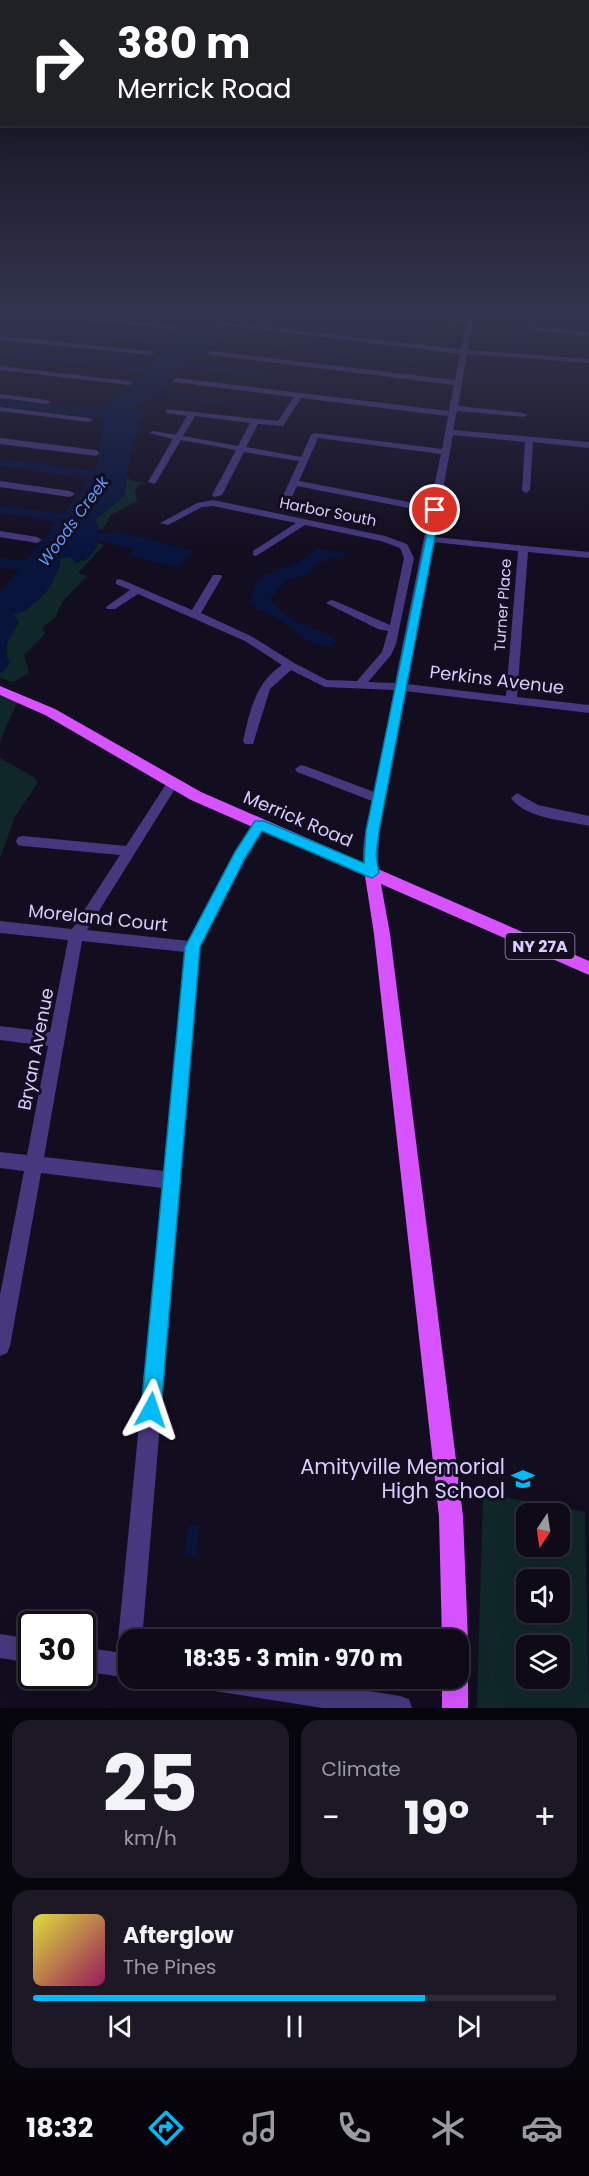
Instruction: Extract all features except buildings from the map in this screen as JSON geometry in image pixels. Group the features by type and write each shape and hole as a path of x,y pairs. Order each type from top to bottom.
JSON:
{"main road":[{"name":"Merrick Road","path":"0,690 50,712 172,784 259,825 589,968"},
{"path":"372,873 382,934 451,1516 455,1629"},
{"path":"455,1689 455,1708"}],"street":[{"path":"264,391 453,411 524,415"},
{"path":"372,873 370,855 379,799 457,391"},
{"path":"169,411 279,424 299,395"},
{"path":"0,396 47,402"},
{"path":"0,409 89,420"},
{"path":"152,482 192,414"},
{"path":"217,495 255,421"},
{"path":"449,432 589,445"},
{"path":"153,433 305,460"},
{"path":"282,509 315,435 446,452"},
{"path":"526,490 528,439"},
{"path":"0,441 96,453"},
{"path":"295,483 435,510"},
{"path":"0,484 70,494"},
{"name":"Harbor South","path":"165,523 206,503 391,540 404,547 409,553 409,558 387,653 361,684"},
{"path":"256,553 302,522"},
{"path":"0,534 37,540"},
{"path":"429,539 589,555"},
{"name":"Turner Place","path":"511,700 523,548"},
{"path":"195,614 217,577"},
{"name":"Perkins Avenue","path":"120,582 175,609 195,614 249,639 290,665 325,683 400,687 589,709"},
{"path":"111,607 137,590"},
{"path":"331,603 382,627 394,629"},
{"path":"249,741 265,685 277,673 290,665"},
{"path":"301,769 379,799"},
{"name":"Bryan Avenue","path":"0,1346 76,935 172,784"},
{"path":"516,798 534,809 589,821"},
{"path":"131,1629 193,947 240,856 259,825"},
{"path":"23,841 128,851"},
{"name":"Moreland Court","path":"0,927 193,947"},
{"path":"0,1033 57,1040"},
{"path":"0,1161 171,1181"},
{"path":"0,1646 18,1649"},
{"path":"96,1660 118,1661"},
{"path":"278,1689 400,1708"}],"green space":[{"path":"127,476 130,480 146,483 139,485 135,490 137,501 111,515 103,529 99,529 95,520 124,496"},
{"path":"97,543 104,545 78,573 87,576 62,602 55,618 42,628 45,634 24,655 29,673 13,682 0,678 0,673 6,669 7,643 19,622 13,615 27,610 59,568 60,558 97,547"},
{"path":"0,696 18,701 0,741"},
{"path":"0,758 34,777 38,782 15,817 0,858"},
{"path":"483,1493 537,1503 516,1503 516,1557 570,1557 570,1509 585,1512 589,1708 477,1708"}],"water":[{"name":"Woods Creek","path":"126,391 163,391 161,393 271,408 269,410 156,396 134,408 135,411 146,413 140,423 136,423 136,427 143,427 130,443 132,444 124,496 95,520 99,529 97,533 117,531 194,551 178,568 129,555 134,549 97,540 97,547 86,560 76,563 70,557 61,558 55,578 45,594 31,606 13,615 19,622 7,643 5,655 10,661 6,669 0,673 0,591 19,570 0,567 0,558 26,561 57,522 0,513 0,505 63,514 91,479 0,466 0,459 96,471 105,419 0,406 0,400 99,410"},
{"path":"317,548 347,553 317,563 308,575 288,579 269,600 291,620 332,636 336,641 332,646 323,646 307,640 277,618 256,609 250,603 257,579 305,558"},
{"path":"188,1526 198,1526 196,1556 185,1556"}],"place":[{"name":"Amityville Memorial High School","path":"523,1479"}],"route":[{"path":"151,1410 193,947 240,856 259,825 372,873 370,855 373,831 435,510"}]}
